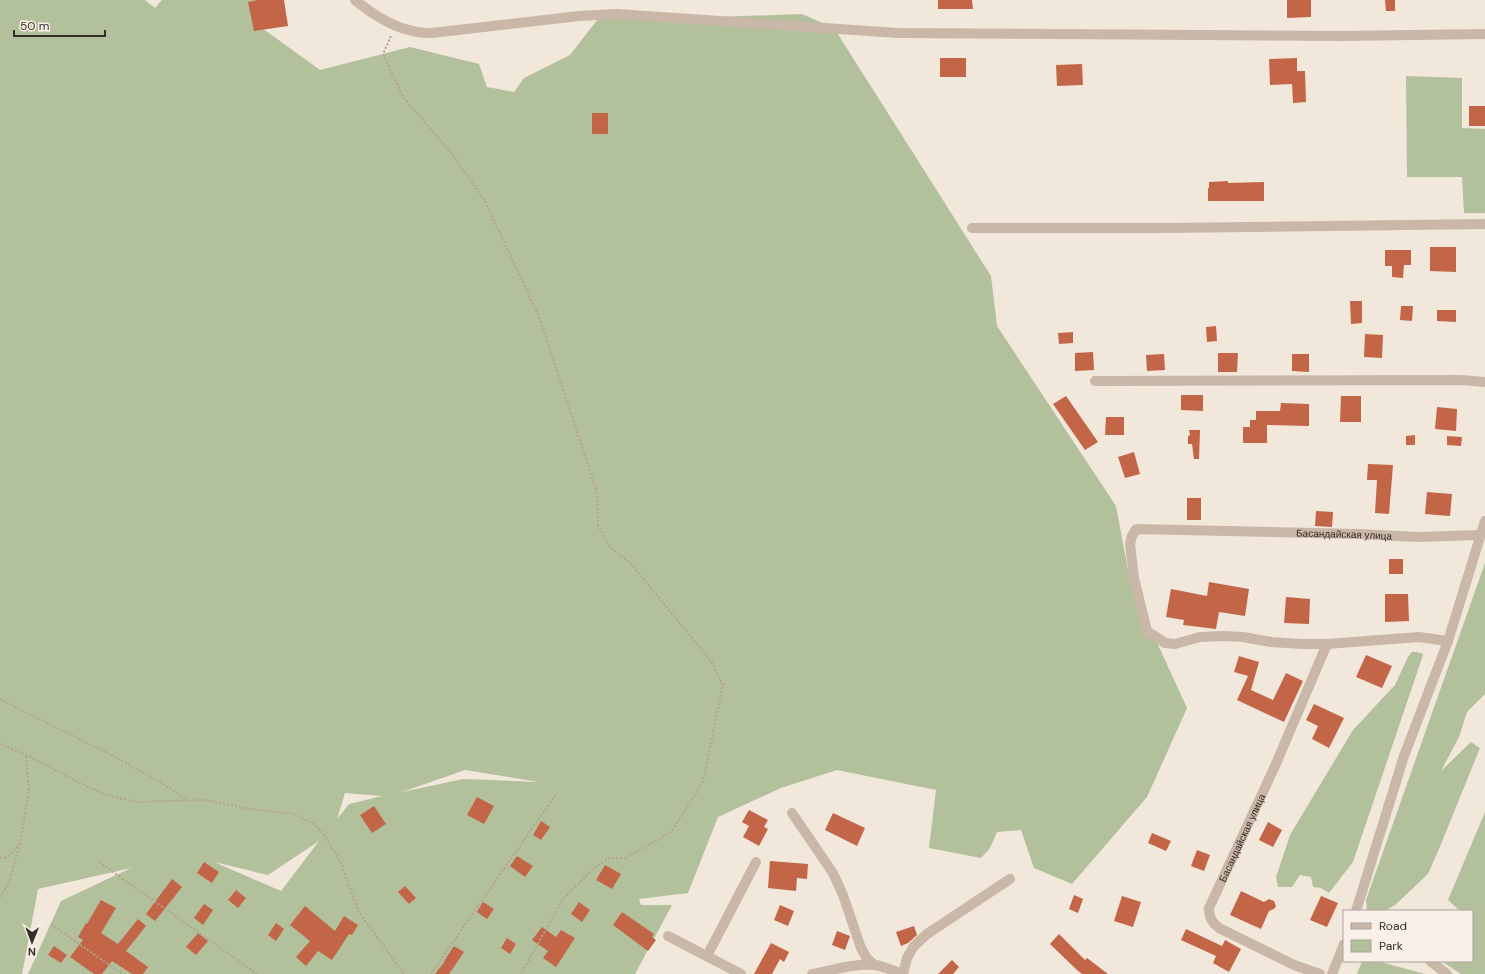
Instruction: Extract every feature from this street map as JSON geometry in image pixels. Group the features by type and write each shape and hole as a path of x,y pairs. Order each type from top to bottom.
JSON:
{"street":[{"path":"354,0 367,10 396,26 413,31 432,33 579,16 617,14 898,33 1340,36 1485,34"},
{"path":"972,228 1162,228 1485,224"},
{"path":"1095,380 1461,380 1485,382"},
{"path":"1356,910 1404,756 1448,641 1485,521"},
{"name":"Басандайская улица","path":"1320,974 1294,965 1220,928 1212,922 1209,916 1209,908 1275,766 1327,644 1271,642 1243,637 1223,636 1200,637 1175,644 1165,643 1147,632 1134,578 1130,544 1132,536 1136,529 1358,534 1418,537 1480,535"},
{"path":"1327,644 1419,637 1448,641"},
{"path":"792,813 833,873 843,895 861,948 866,957 874,965"},
{"path":"707,956 756,862"},
{"path":"812,974 847,966 874,965 903,974 907,958 914,946 927,934 1010,879"},
{"path":"668,936 741,974"},
{"path":"1332,974 1343,946"},
{"path":"1431,962 1447,974"}],"path":[{"path":"396,26 383,54 403,97 451,153 484,198 540,319 597,493 598,525 610,547 632,565 711,661 723,685 703,782 671,832 625,858 610,858 595,867 563,899 522,974"},
{"path":"0,699 116,758 173,789 187,800"},
{"path":"0,744 26,755 104,794 136,802 204,800 251,809 294,814 312,823 323,833 341,863 358,911 404,974"},
{"path":"0,898 8,885 20,844 29,791 26,755"},
{"path":"432,974 556,794"},
{"path":"0,858 7,857 20,844"},
{"path":"99,862 257,974"},
{"path":"51,924 122,974"}],"green space":[{"path":"0,0 145,0 155,8 162,0 265,0 258,25 320,70 410,47 479,64 487,87 514,92 524,78 570,55 601,15 661,19 802,14 834,28 991,276 997,326 1116,506 1131,586 1187,708 1147,797 1072,884 1034,868 1021,830 997,832 990,848 981,858 929,848 936,790 837,770 781,788 718,817 688,893 639,899 641,905 672,905 635,974 28,974 61,901 131,868 38,889 22,974 0,974","holes":["465,770 539,782 463,779 402,792","345,793 382,796 349,804 337,819","319,841 281,891 214,862 268,875"]},
{"path":"1406,76 1462,78 1462,128 1485,129 1485,213 1464,213 1462,177 1407,177"},
{"path":"1485,563 1485,694 1467,712 1459,737 1441,771 1471,742 1480,748 1428,874 1395,905 1387,910 1367,910 1366,900"},
{"path":"1412,652 1423,654 1422,658 1353,862 1329,893 1321,888 1313,887 1311,877 1300,875 1292,887 1278,887 1276,877 1290,835 1353,730 1395,685 1408,657"},
{"path":"1485,812 1485,974 1461,974 1443,962 1473,962 1473,910 1459,910 1448,900"},
{"path":"1362,962 1381,962 1425,974 1357,974"}],"building":[{"path":"258,0 284,0 288,26 254,31 248,2"},
{"path":"938,0 972,0 973,9 938,9"},
{"path":"1287,0 1311,0 1311,17 1287,18"},
{"path":"1385,0 1395,0 1395,11 1386,11"},
{"path":"940,58 966,58 966,77 940,77"},
{"path":"1297,58 1297,71 1305,71 1306,102 1293,103 1292,84 1270,85 1269,59"},
{"path":"1082,64 1083,85 1057,86 1056,65"},
{"path":"1469,106 1485,106 1485,126 1469,126"},
{"path":"592,113 608,113 608,134 592,134"},
{"path":"1228,181 1228,183 1264,182 1264,201 1208,201 1209,182"},
{"path":"1430,247 1456,247 1456,272 1430,271"},
{"path":"1385,250 1411,250 1411,265 1404,265 1403,278 1392,277 1392,266 1385,266"},
{"path":"1350,301 1362,301 1362,323 1351,324"},
{"path":"1401,306 1413,306 1412,321 1400,320"},
{"path":"1437,310 1456,310 1456,322 1437,321"},
{"path":"1216,326 1217,341 1207,342 1206,327"},
{"path":"1073,332 1073,343 1059,344 1058,333"},
{"path":"1365,334 1383,335 1382,358 1364,357"},
{"path":"1093,352 1094,370 1075,371 1075,353"},
{"path":"1218,353 1238,353 1237,372 1218,372"},
{"path":"1164,354 1165,370 1147,371 1146,355"},
{"path":"1292,354 1309,354 1309,372 1292,371"},
{"path":"1181,395 1203,395 1203,411 1181,410"},
{"path":"1066,396 1098,442 1085,450 1053,404"},
{"path":"1341,396 1361,396 1361,422 1340,422"},
{"path":"1281,403 1309,404 1309,426 1267,425 1267,443 1243,443 1243,427 1250,427 1250,420 1256,420 1256,411 1280,411"},
{"path":"1437,407 1457,409 1456,431 1435,429"},
{"path":"1106,417 1124,417 1124,435 1105,435"},
{"path":"1189,430 1200,430 1199,459 1194,459 1192,444 1188,444 1188,436 1190,435"},
{"path":"1415,435 1415,445 1406,445 1406,436"},
{"path":"1447,436 1462,437 1461,446 1447,445"},
{"path":"1134,452 1140,474 1125,478 1118,457"},
{"path":"1368,464 1393,465 1389,514 1375,513 1377,480 1367,480"},
{"path":"1427,492 1452,494 1450,516 1425,514"},
{"path":"1187,498 1201,498 1201,520 1187,520"},
{"path":"1316,511 1333,512 1332,527 1315,526"},
{"path":"1389,559 1403,559 1403,574 1389,574"},
{"path":"1209,582 1249,589 1245,616 1219,612 1216,629 1183,625 1184,620 1166,617 1171,589 1207,596"},
{"path":"1385,594 1408,594 1409,621 1385,622"},
{"path":"1286,597 1310,599 1309,624 1284,623"},
{"path":"1366,655 1392,666 1382,688 1356,677"},
{"path":"1239,656 1259,662 1251,690 1273,700 1286,673 1303,681 1284,722 1237,700 1248,676 1234,672"},
{"path":"1314,704 1344,718 1329,748 1312,739 1318,726 1306,720"},
{"path":"477,797 494,806 484,824 467,815"},
{"path":"374,806 386,824 372,833 360,815"},
{"path":"749,810 768,820 764,827 768,829 759,846 743,837 749,826 742,822"},
{"path":"833,813 865,828 857,846 825,830"},
{"path":"541,821 550,827 541,840 533,835"},
{"path":"1268,822 1282,830 1273,847 1259,840"},
{"path":"1152,833 1171,841 1166,851 1148,843"},
{"path":"1197,850 1210,855 1204,871 1191,866"},
{"path":"517,856 533,866 525,877 510,866"},
{"path":"770,861 808,864 807,879 797,878 796,891 768,888"},
{"path":"204,862 219,872 212,883 197,873"},
{"path":"605,865 621,874 612,889 596,880"},
{"path":"172,879 182,887 155,921 146,914"},
{"path":"405,886 416,898 409,904 398,892"},
{"path":"236,890 246,898 238,908 228,900"},
{"path":"1241,891 1264,902 1269,899 1274,901 1276,906 1274,909 1269,911 1261,929 1230,915"},
{"path":"1074,895 1083,899 1078,913 1069,909"},
{"path":"1122,896 1141,902 1133,927 1114,921"},
{"path":"1321,896 1338,903 1327,927 1310,920"},
{"path":"101,900 116,908 101,933 118,944 138,919 146,926 126,951 148,967 143,974 132,974 112,961 102,974 94,974 70,957 83,940 78,937"},
{"path":"483,902 494,909 487,919 477,912"},
{"path":"579,902 590,910 582,922 571,914"},
{"path":"204,904 213,910 203,925 194,918"},
{"path":"780,905 794,911 788,926 774,920"},
{"path":"305,906 335,931 344,916 358,925 352,935 349,934 332,960 318,951 306,966 296,957 310,941 290,925"},
{"path":"622,912 654,934 652,937 656,940 648,951 613,925"},
{"path":"276,923 284,929 276,941 268,935"},
{"path":"914,926 917,935 908,943 901,946 896,932"},
{"path":"542,927 556,937 561,930 575,938 556,967 543,958 548,951 532,940"},
{"path":"1186,929 1222,946 1225,940 1241,949 1229,972 1213,963 1216,956 1181,940"},
{"path":"837,931 850,936 845,950 832,945"},
{"path":"198,933 208,941 196,955 186,947"},
{"path":"1059,934 1085,960 1087,958 1108,974 1082,974 1077,970 1050,944"},
{"path":"507,938 516,944 510,954 501,948"},
{"path":"771,943 789,952 784,962 780,959 772,974 754,974"},
{"path":"54,946 67,955 61,963 48,955"},
{"path":"454,946 464,952 449,974 435,974 445,961"},
{"path":"952,960 959,967 953,974 938,974"}]}
